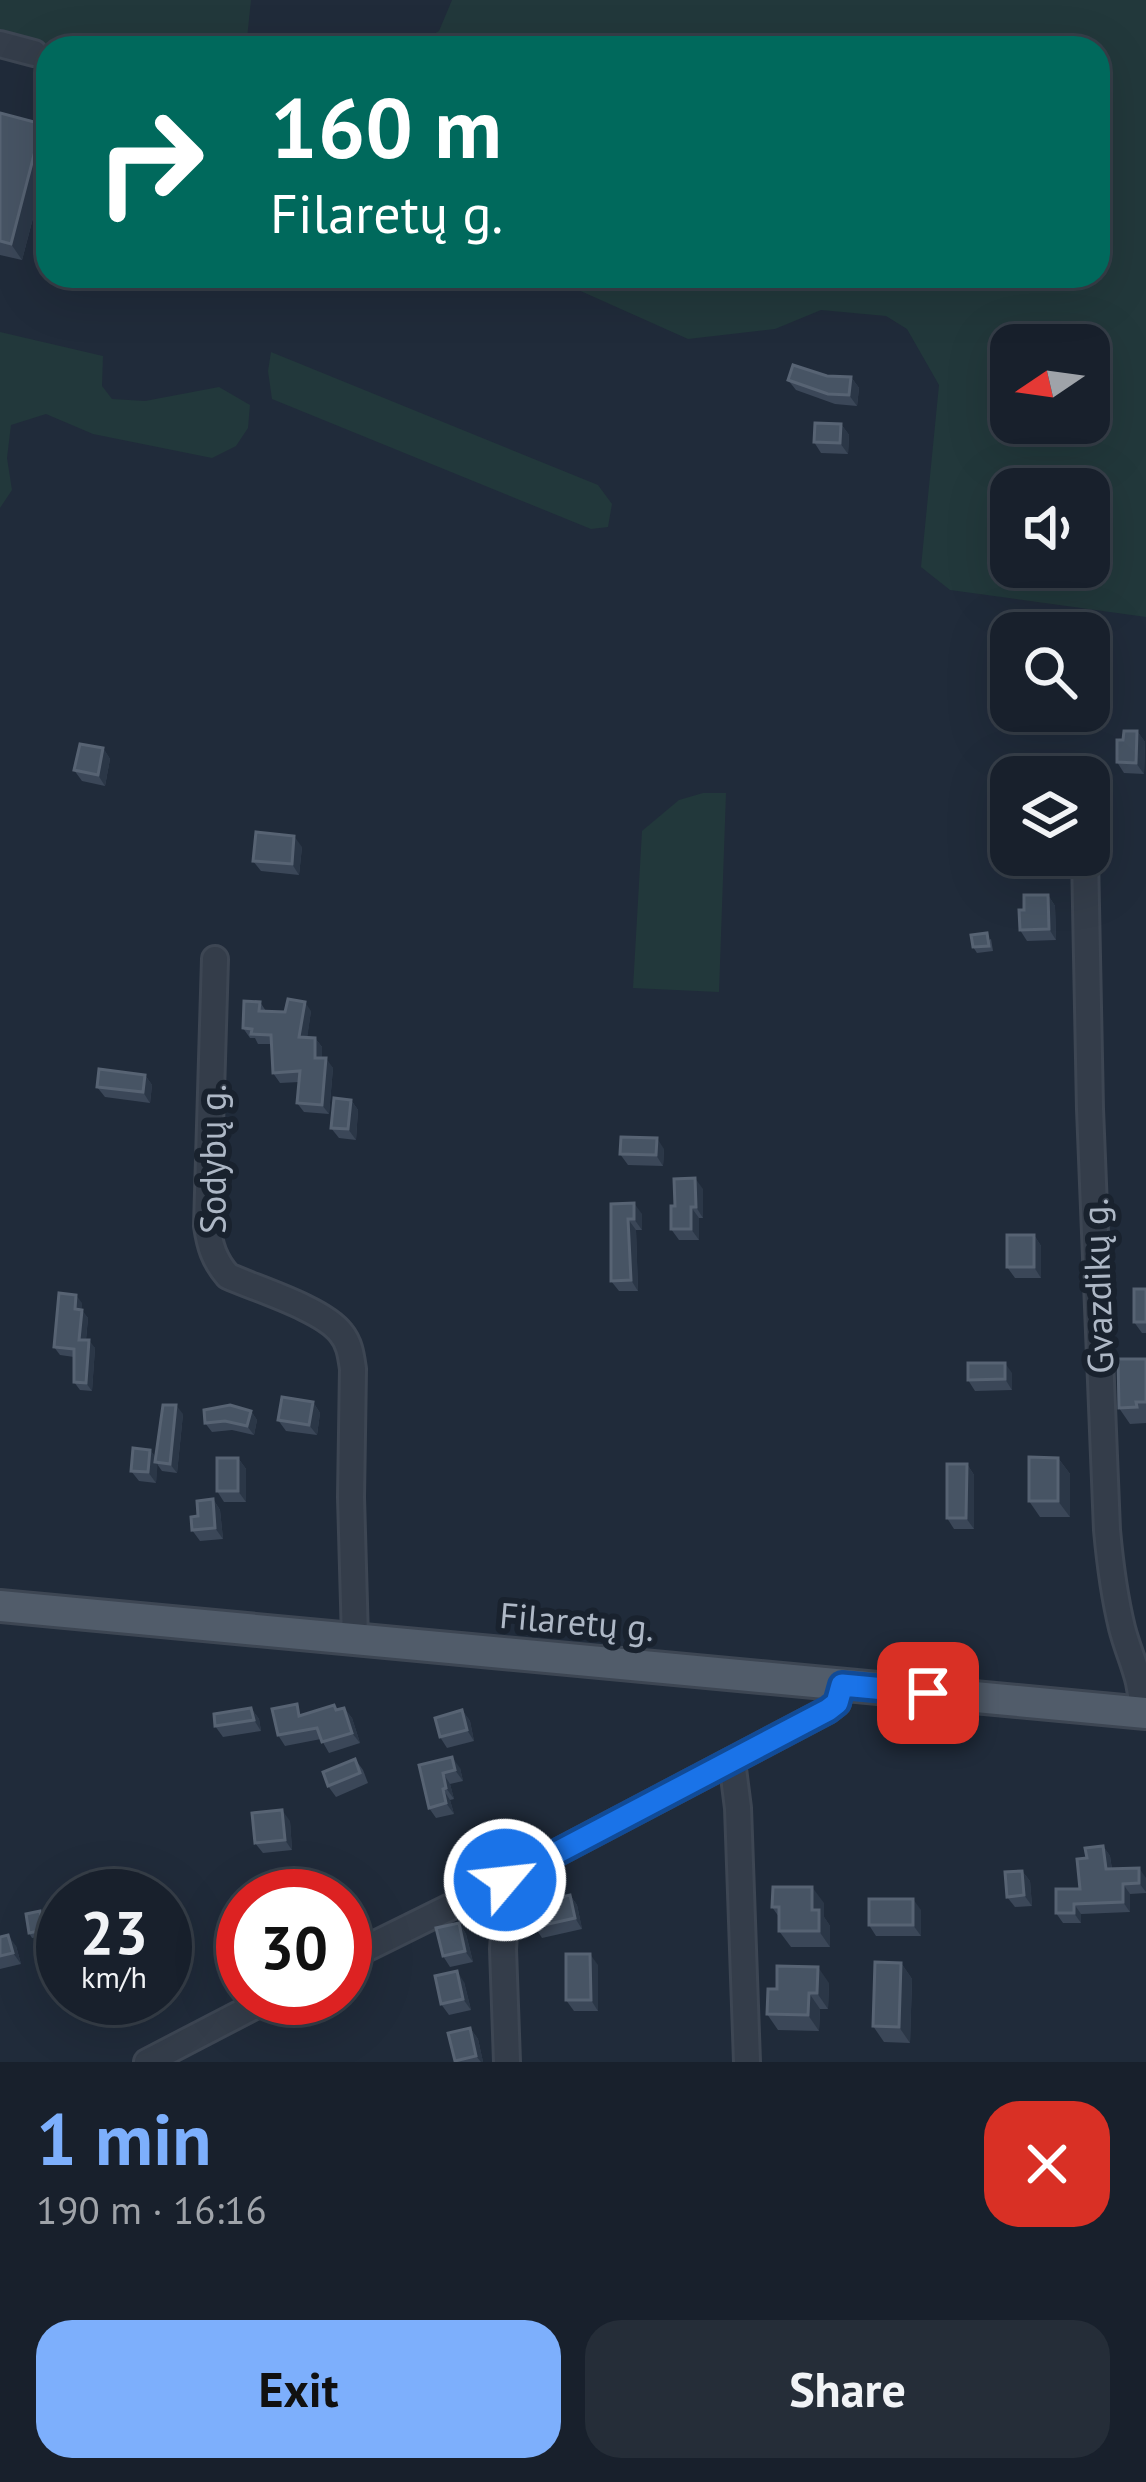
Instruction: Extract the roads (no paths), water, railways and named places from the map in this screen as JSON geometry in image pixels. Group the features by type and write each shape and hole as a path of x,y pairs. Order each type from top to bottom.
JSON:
{"main road":[{"name":"Filaretų g.","path":"0,1606 1144,1713"}],"street":[{"path":"0,44 34,53"},
{"name":"Gvazdikų g.","path":"1084,876 1106,1530 1113,1588 1141,1681 1144,1713"},
{"name":"Sodybų g.","path":"215,959 207,1226 211,1250 228,1276 328,1319 350,1349 355,1639"},
{"path":"372,1946 828,1710 837,1703 842,1685"},
{"path":"732,1761 738,1808 747,2062"},
{"path":"505,1880 507,2062"},
{"path":"147,2062 218,2025"}]}
